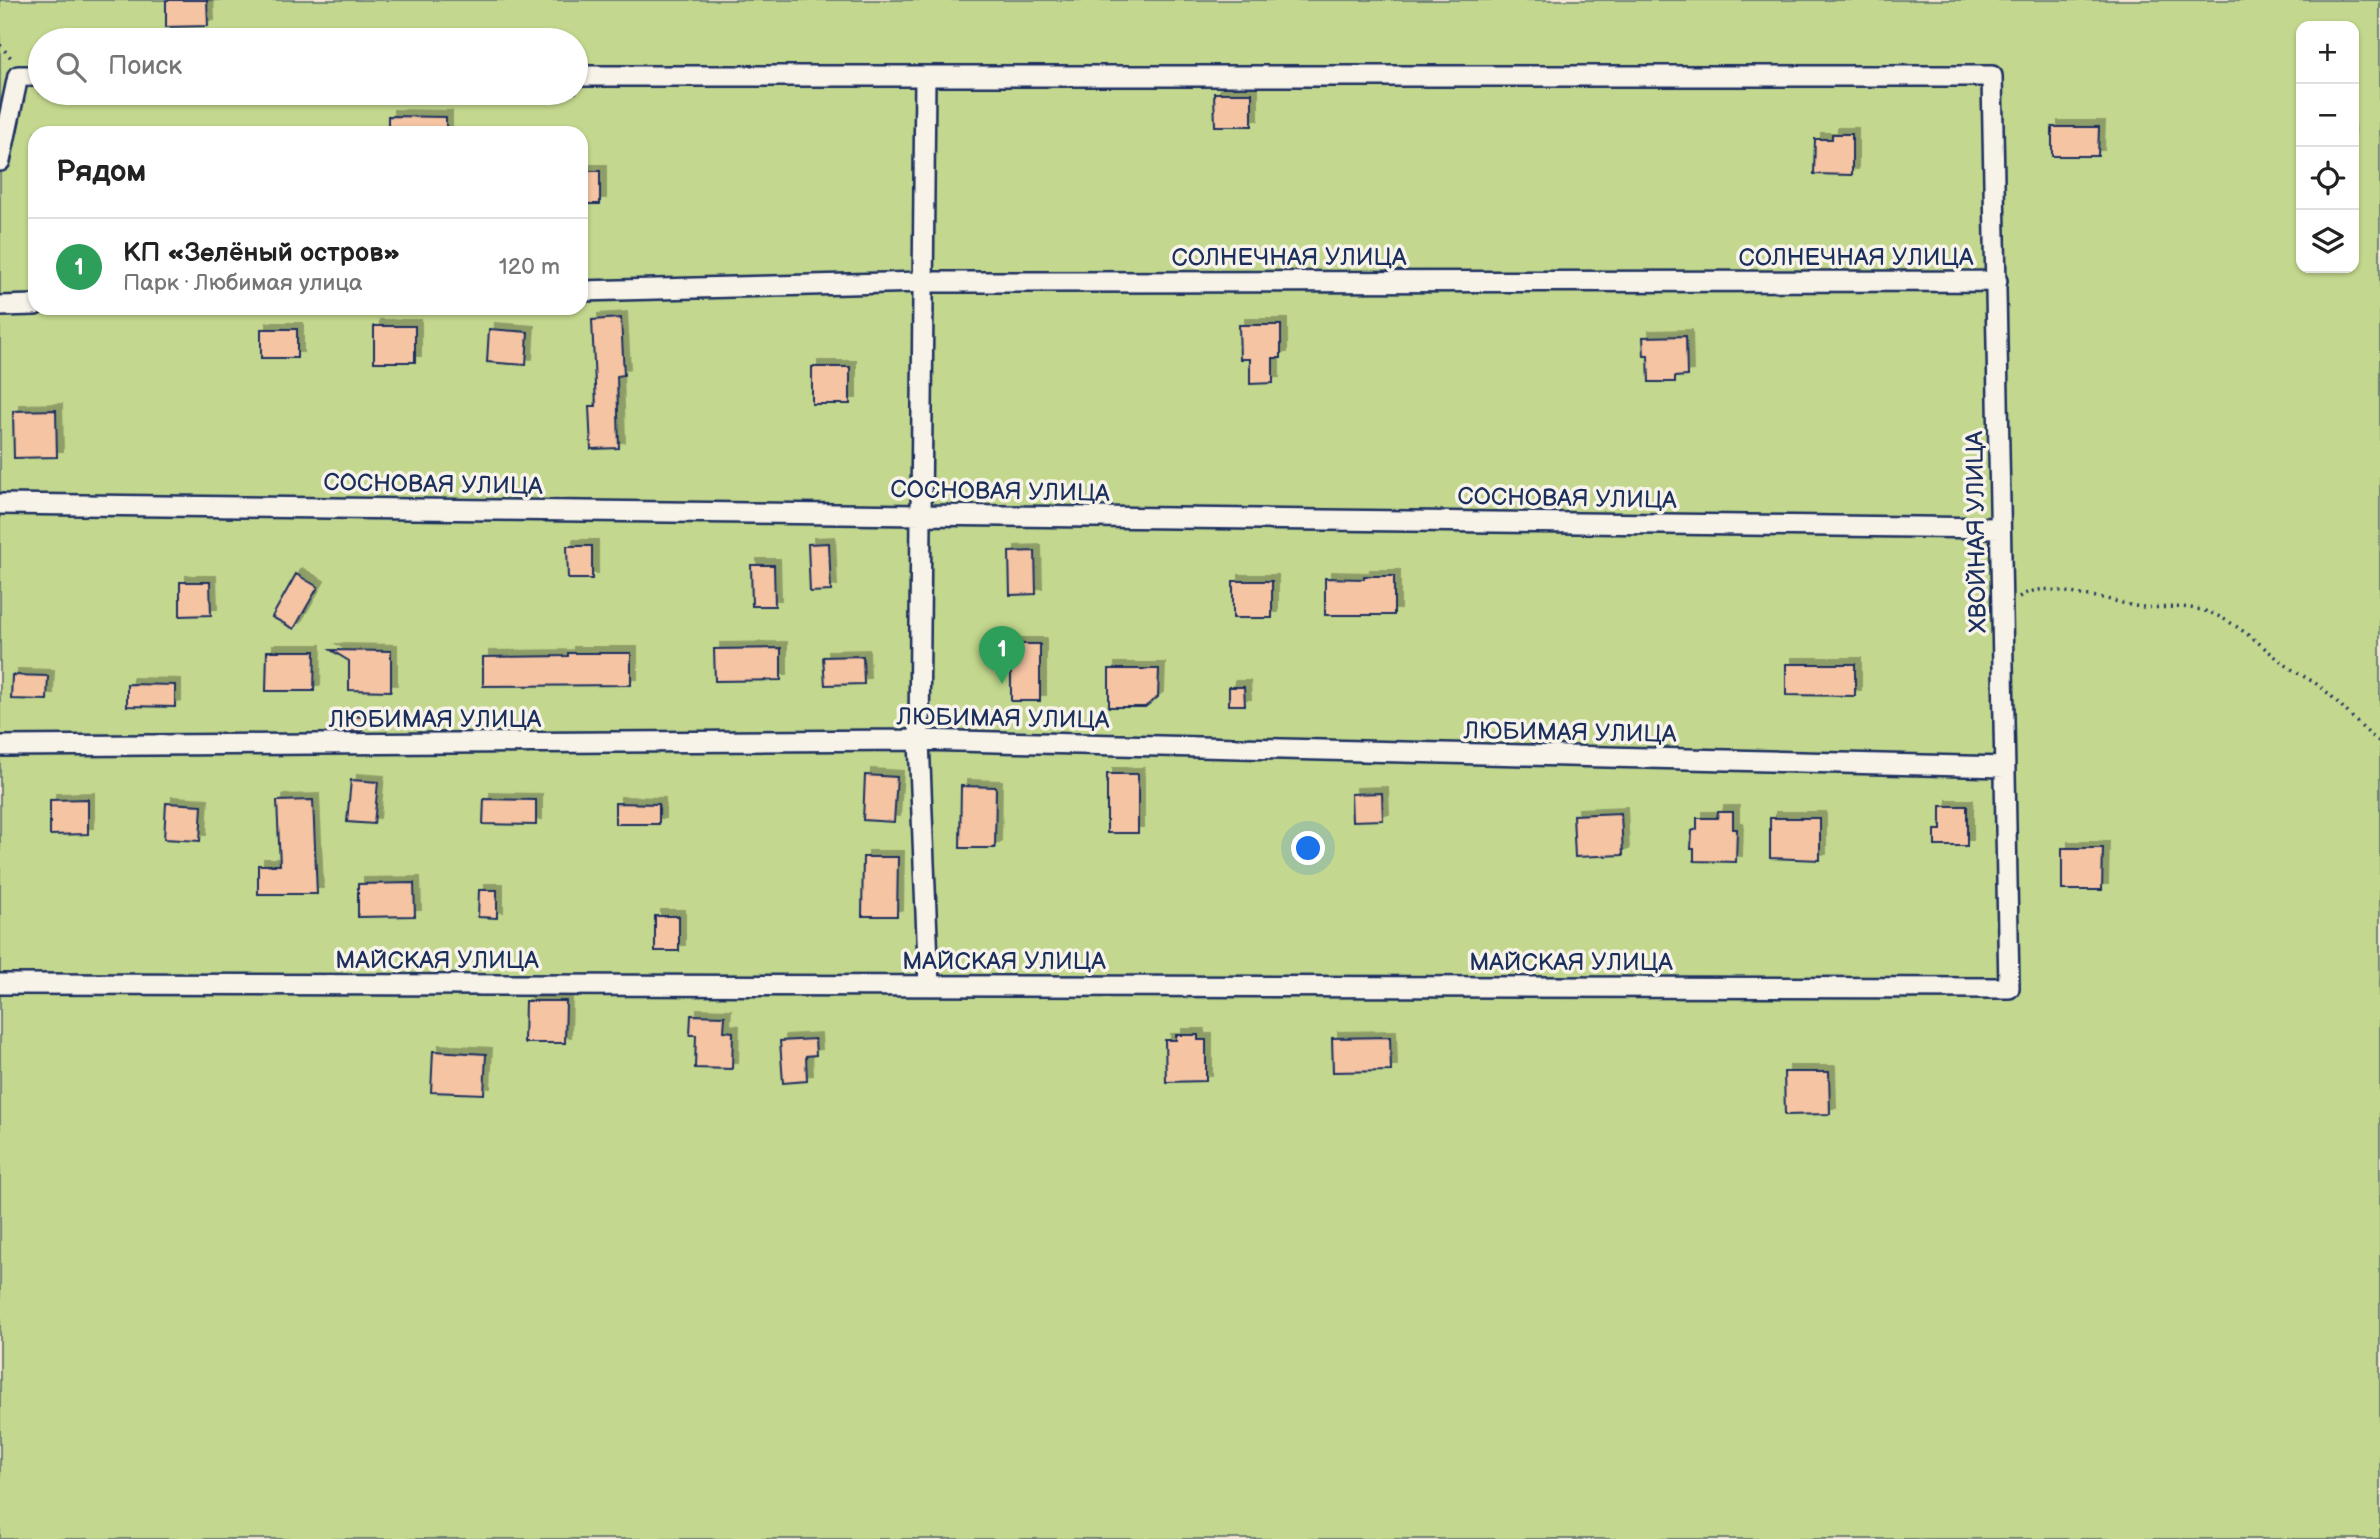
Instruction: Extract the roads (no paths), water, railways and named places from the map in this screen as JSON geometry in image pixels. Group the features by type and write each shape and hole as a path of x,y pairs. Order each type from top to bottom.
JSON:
{"street":[{"path":"0,162 18,76 28,76"},
{"path":"588,76 925,76 919,740 929,986"},
{"name":"ХВОЙНАЯ УЛИЦА","path":"925,76 1992,76 2009,988"},
{"name":"СОЛНЕЧНАЯ УЛИЦА","path":"588,291 923,282 1997,281"},
{"path":"0,306 28,305"},
{"name":"СОСНОВАЯ УЛИЦА","path":"0,504 2000,528"},
{"name":"ЛЮБИМАЯ УЛИЦА","path":"0,746 919,740 2005,767"},
{"name":"МАЙСКАЯ УЛИЦА","path":"0,984 2009,988"}],"place":[{"name":"КП «Зелёный остров»","path":"1002,684"}]}
